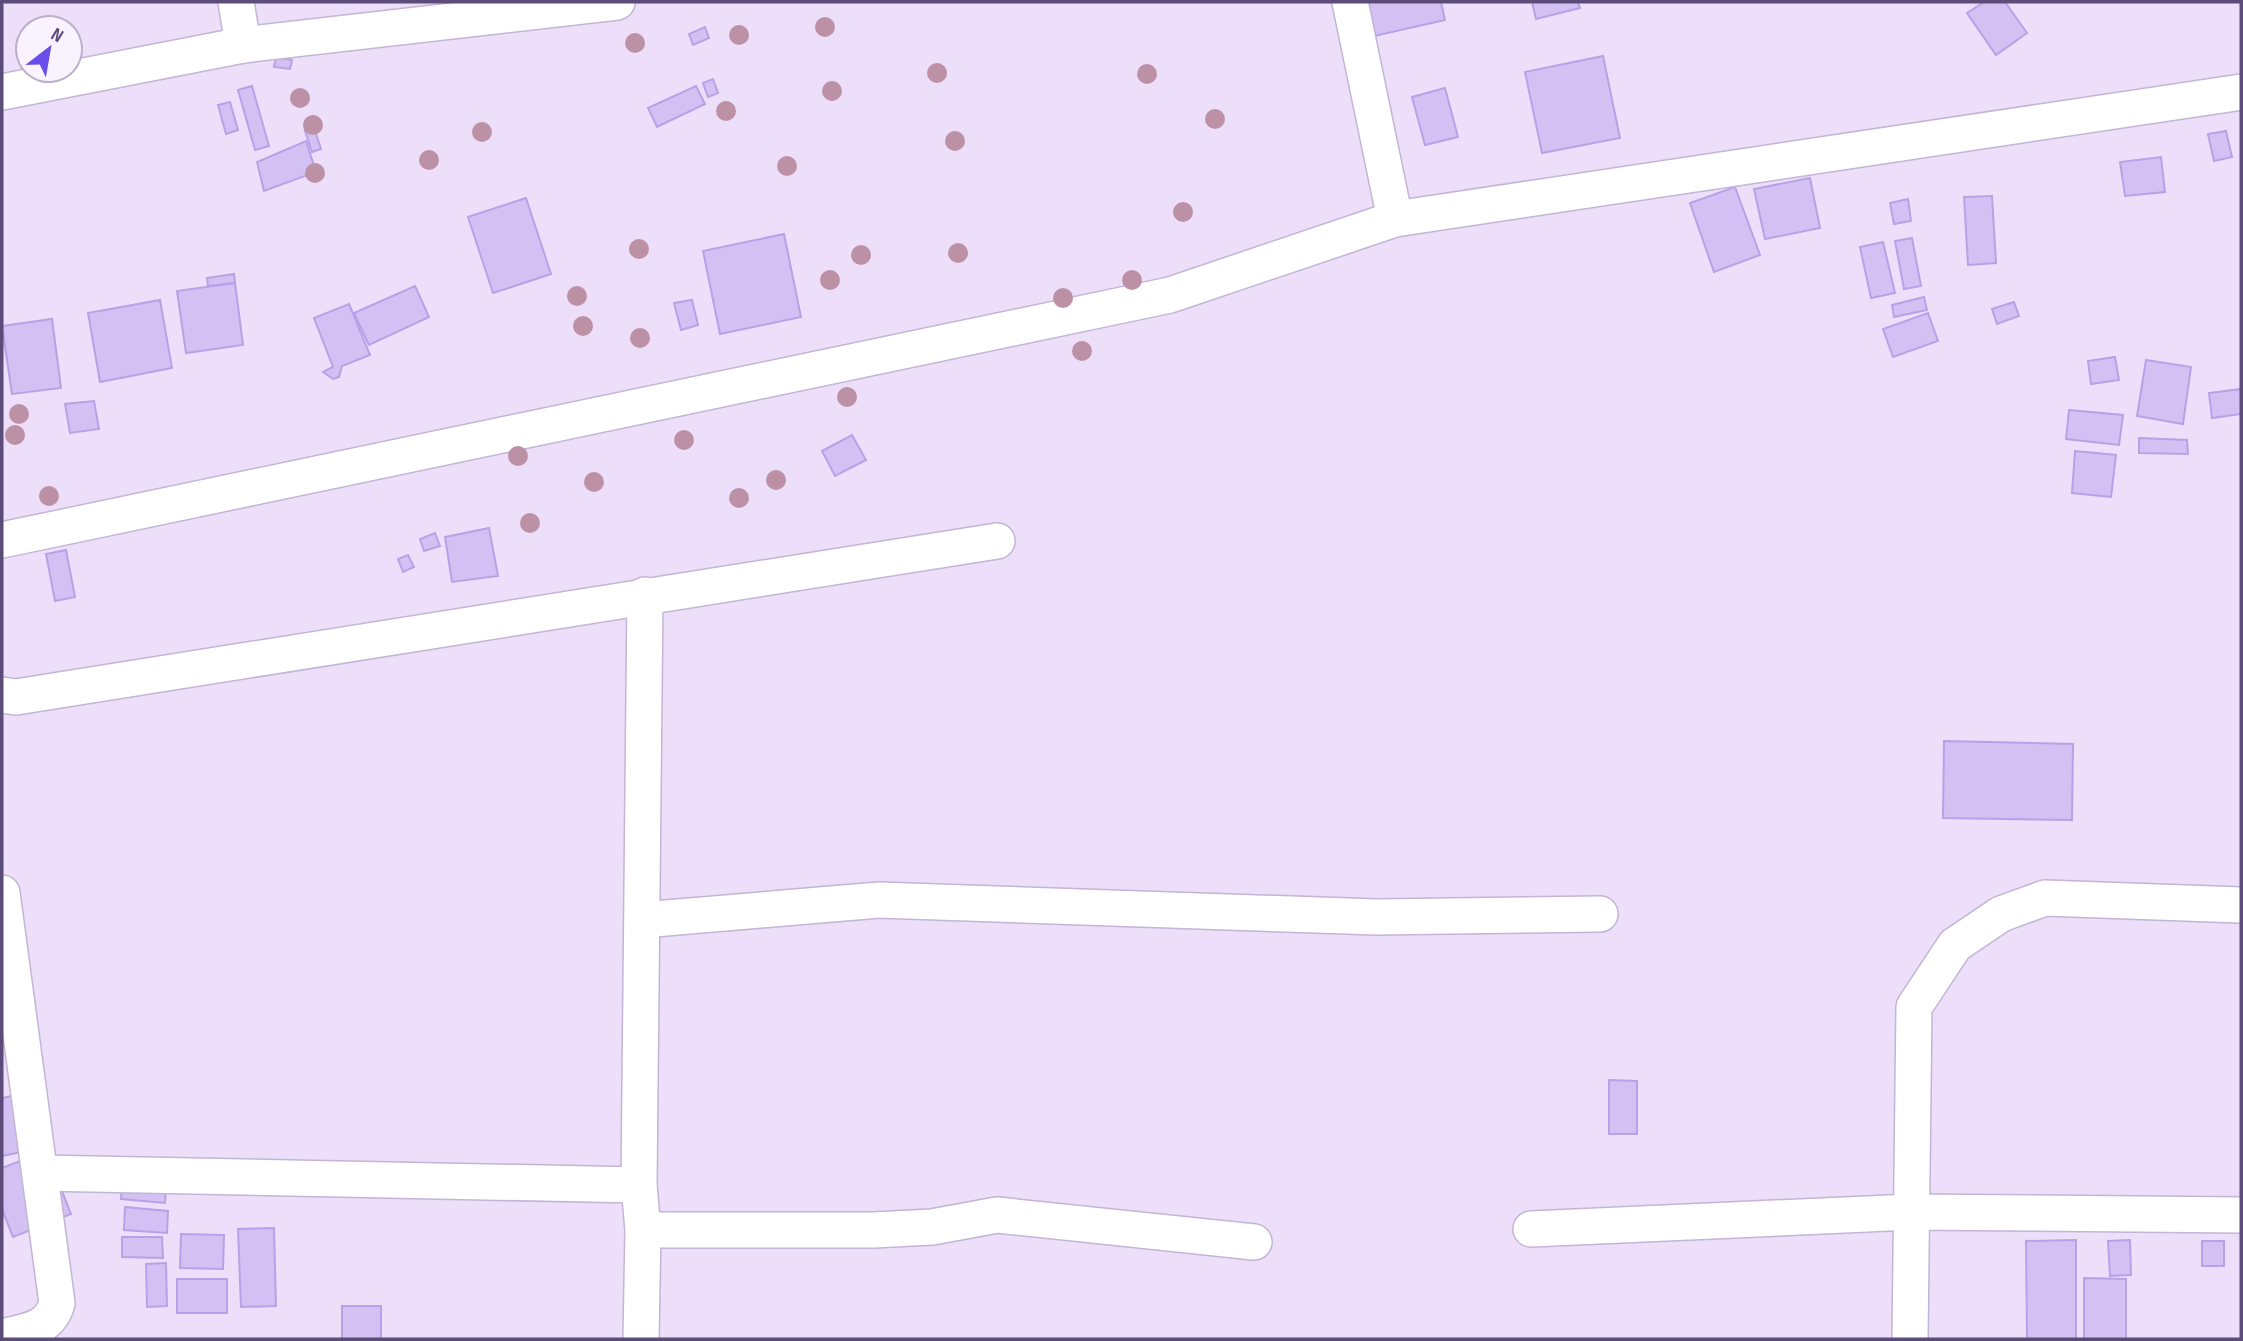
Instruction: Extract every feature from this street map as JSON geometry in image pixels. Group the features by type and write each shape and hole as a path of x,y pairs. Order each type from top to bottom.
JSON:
{"street":[{"path":"236,2 243,45"},
{"path":"2,92 243,45 617,2"},
{"path":"1350,2 1395,219"},
{"path":"2,540 1170,295 1395,219 2241,92"},
{"path":"2,695 29,695 997,541"},
{"path":"641,1339 643,1230 639,1185 645,595"},
{"path":"2,893 9,1000 41,1173 57,1303 53,1316 39,1328 2,1337"},
{"path":"1910,1339 1914,1007 1955,945 2001,914 2045,898 2241,905"},
{"path":"642,919 879,900 1376,917 1600,914"},
{"path":"41,1173 639,1185"},
{"path":"1531,1229 1911,1212 2241,1215"},
{"path":"643,1230 873,1230 932,1227 997,1215 1254,1242"}],"shaded area":[{"path":"2,2 2241,2 2241,1339 2,1339"}],"building":[{"path":"1362,2 1441,2 1445,20 1361,39"},
{"path":"1532,2 1578,2 1580,8 1536,19"},
{"path":"1984,2 2005,2 2027,33 1996,55 1967,13"},
{"path":"705,27 709,38 693,45 689,34"},
{"path":"1603,56 1620,138 1542,153 1525,72"},
{"path":"276,57 292,60 290,69 274,67"},
{"path":"713,79 718,93 708,97 703,83"},
{"path":"252,86 269,146 255,150 238,90"},
{"path":"696,86 705,104 657,127 648,108"},
{"path":"1445,88 1458,137 1425,145 1412,97"},
{"path":"230,102 238,130 226,134 218,105"},
{"path":"314,128 321,149 312,152 305,131"},
{"path":"2226,131 2232,157 2214,161 2208,134"},
{"path":"306,141 316,172 264,191 257,162"},
{"path":"2161,157 2165,192 2125,196 2120,162"},
{"path":"1810,178 1820,228 1765,239 1754,189"},
{"path":"1735,187 1760,255 1714,272 1690,203"},
{"path":"1992,196 1996,263 1968,265 1964,197"},
{"path":"526,198 551,274 493,293 468,217"},
{"path":"1908,199 1911,221 1894,224 1890,203"},
{"path":"784,234 801,317 720,334 703,251"},
{"path":"1912,238 1921,286 1904,289 1895,241"},
{"path":"1883,242 1895,293 1871,298 1860,247"},
{"path":"234,274 235,283 208,286 207,278"},
{"path":"235,283 243,345 186,353 177,291"},
{"path":"415,286 429,317 369,345 354,313"},
{"path":"1924,297 1927,310 1894,317 1892,305"},
{"path":"160,300 172,368 100,382 88,313"},
{"path":"692,300 698,325 681,330 674,303"},
{"path":"2014,302 2019,316 1997,324 1992,309"},
{"path":"349,304 370,355 342,366 339,377 333,379 323,372 333,367 314,318"},
{"path":"1928,313 1938,341 1893,357 1883,329"},
{"path":"52,319 61,388 12,394 2,326"},
{"path":"2115,357 2119,380 2091,384 2088,361"},
{"path":"2146,360 2191,367 2183,424 2137,416"},
{"path":"2241,389 2241,414 2212,418 2209,393"},
{"path":"94,401 99,429 70,433 65,404"},
{"path":"2069,410 2123,415 2119,445 2066,439"},
{"path":"852,435 866,460 835,476 822,451"},
{"path":"2139,438 2187,440 2188,454 2139,453"},
{"path":"2075,451 2116,455 2111,497 2072,493"},
{"path":"489,528 498,576 452,582 445,537"},
{"path":"435,533 440,546 424,551 420,539"},
{"path":"66,550 75,597 55,601 46,554"},
{"path":"408,555 414,567 403,572 398,559"},
{"path":"1944,741 2073,744 2072,820 1943,818"},
{"path":"1609,1080 1637,1081 1637,1134 1609,1134"},
{"path":"39,1090 51,1146 2,1156 2,1098"},
{"path":"46,1151 71,1214 13,1237 2,1209 2,1168"},
{"path":"122,1184 166,1189 165,1203 121,1199"},
{"path":"125,1207 168,1211 167,1233 124,1230"},
{"path":"274,1228 276,1306 241,1307 238,1229"},
{"path":"181,1234 224,1235 223,1269 180,1268"},
{"path":"122,1237 162,1237 163,1258 122,1257"},
{"path":"2076,1240 2076,1339 2027,1339 2026,1241"},
{"path":"2130,1240 2131,1275 2110,1276 2108,1241"},
{"path":"2202,1241 2224,1241 2224,1266 2202,1266"},
{"path":"166,1263 167,1306 147,1307 146,1264"},
{"path":"2084,1278 2126,1279 2126,1339 2084,1339"},
{"path":"177,1279 227,1279 227,1313 177,1313"},
{"path":"342,1306 381,1306 381,1339 342,1339"}]}
